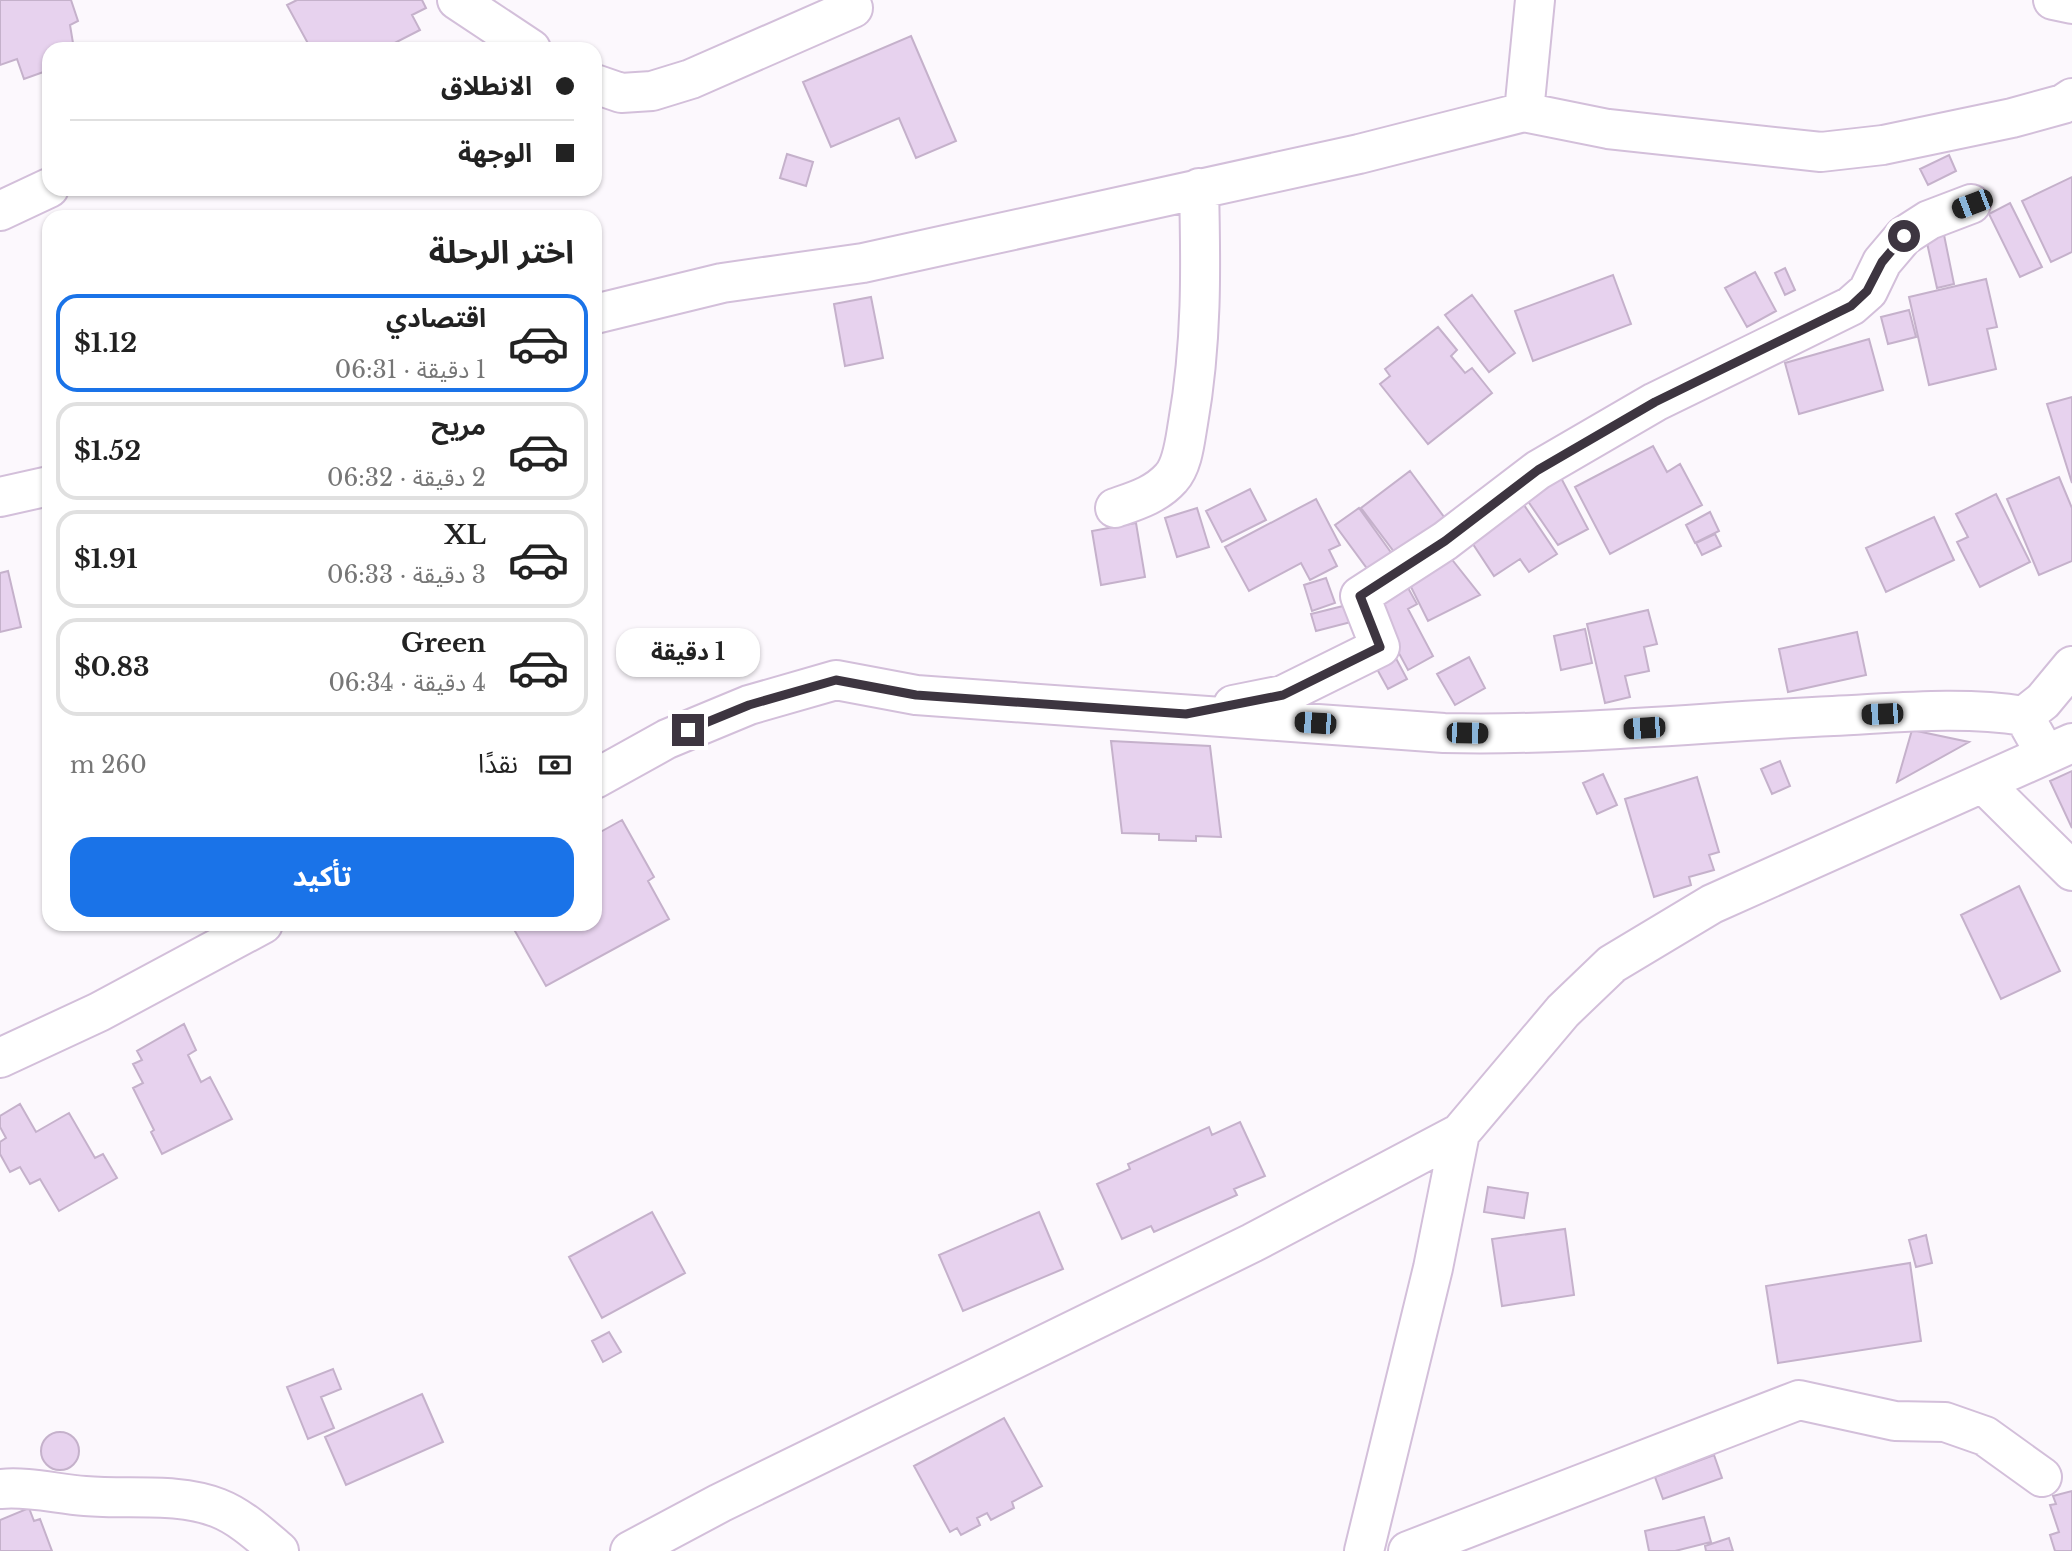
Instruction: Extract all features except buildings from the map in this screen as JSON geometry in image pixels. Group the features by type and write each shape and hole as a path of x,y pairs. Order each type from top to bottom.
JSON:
{"street":[{"path":"457,0 520,42"},
{"path":"1524,112 1535,0"},
{"path":"2053,0 2072,4"},
{"path":"602,86 621,93 652,91 691,79 853,8"},
{"path":"602,312 722,283 863,263 1359,154 1524,112 1608,129 1821,152 1883,145 2012,118 2063,104 2072,98"},
{"path":"1115,508 1151,495 1172,477 1183,450 1194,392 1200,335 1202,279 1199,188"},
{"path":"0,211 42,191"},
{"path":"1186,714 1283,695 1380,647 1360,596 1445,541 1538,470 1655,402 1851,306 1867,291 1882,262 1904,236 1929,220 1972,204"},
{"path":"0,497 42,488"},
{"path":"2024,716 2043,701 2072,666"},
{"path":"602,775 667,739 749,705 836,680 916,695 1444,733 1513,734 1932,711 1995,712 2024,716 2059,749 1712,904 1612,964 1563,1011 1460,1133 1252,1243 720,1503 630,1551"},
{"path":"1984,784 2072,871"},
{"path":"0,1058 99,1012 250,931"},
{"path":"1364,1551 1433,1268 1460,1133"},
{"path":"1408,1551 1799,1400 1895,1421 1945,1422 1985,1436 2042,1477"},
{"path":"0,1489 188,1500 219,1509 245,1523 279,1551"}],"route":[{"path":"688,730 749,705 836,680 916,695 1186,714 1283,695 1380,647 1360,596 1445,541 1538,470 1655,402 1851,306 1867,291 1882,262 1904,236"}]}
